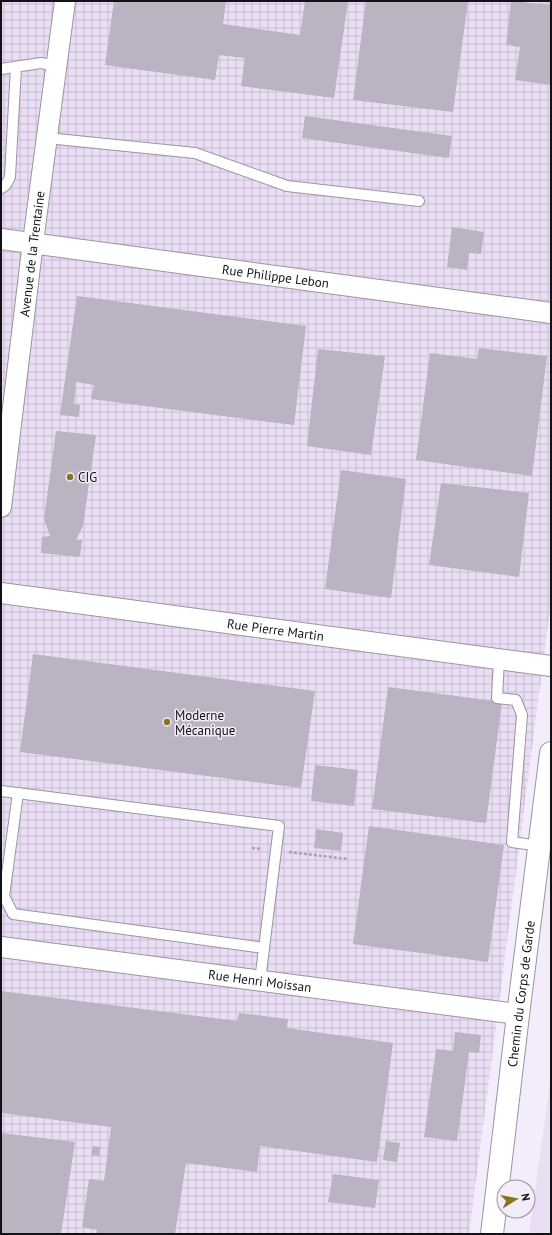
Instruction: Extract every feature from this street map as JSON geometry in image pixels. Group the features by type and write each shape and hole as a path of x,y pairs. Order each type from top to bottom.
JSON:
{"street":[{"name":"Avenue de la Trentaine","path":"1,507 33,242 65,1"},
{"name":"Rue Philippe Lebon","path":"1,239 33,242 551,313"},
{"name":"Rue Pierre Martin","path":"1,593 551,666"},
{"name":"Chemin du Corps de Garde","path":"492,1234 551,753"},
{"name":"Rue Henri Moissan","path":"1,947 518,1015"}],"lane":[{"path":"1,69 41,63 57,66"},
{"path":"1,188 8,183 10,177 16,67"},
{"path":"47,138 195,154 287,186 419,201"},
{"path":"499,660 497,698 516,700 522,715 512,842 540,846"},
{"path":"1,791 279,826 260,981"},
{"path":"18,793 4,896 13,914 264,948"}],"path":[{"path":"252,848 348,859"}],"shaded area":[{"path":"1,1 551,1 551,602 469,1234 1,1234"},
{"path":"551,1076 551,1234 529,1234 531,1219 536,1219 536,1184"}],"building":[{"path":"114,1 226,1 223,24 300,35 305,1 348,1 334,98 241,86 245,58 219,55 215,80 105,65"},
{"path":"366,1 468,1 453,112 353,100"},
{"path":"511,1 551,5 551,85 515,80 520,47 506,45"},
{"path":"305,116 452,136 449,158 302,138"},
{"path":"452,227 484,232 481,254 469,253 467,270 447,267"},
{"path":"77,296 306,326 294,425 91,399 94,385 76,382 74,404 80,405 79,417 60,415"},
{"path":"479,348 547,356 532,476 416,460 430,353 477,359"},
{"path":"318,349 385,356 371,455 307,446"},
{"name":"CIG","path":"56,431 96,435 83,526 76,540 82,540 80,557 41,553 42,537 50,536 44,519"},
{"path":"341,470 406,479 391,598 325,589"},
{"path":"441,483 529,493 519,577 429,565"},
{"name":"Moderne Mécanique","path":"33,654 315,691 301,788 20,752"},
{"path":"388,687 502,702 486,823 372,809"},
{"path":"315,765 358,770 354,806 311,801"},
{"path":"369,826 504,845 488,962 353,944"},
{"path":"316,829 343,833 341,851 314,848"},
{"path":"1,991 237,1021 239,1013 288,1019 287,1028 393,1043 377,1162 260,1146 257,1172 186,1163 175,1234 96,1234 97,1230 82,1227 89,1179 104,1181 111,1127 1,1113"},
{"path":"455,1032 481,1035 479,1053 469,1052 457,1141 424,1137 436,1049 453,1051"},
{"path":"1,1133 75,1142 61,1234 1,1234"},
{"path":"386,1141 400,1143 397,1162 383,1160"},
{"path":"93,1146 100,1147 99,1156 91,1155"},
{"path":"333,1174 379,1180 375,1208 328,1202"}],"place":[{"name":"CIG","path":"70,477"},
{"name":"Moderne Mécanique","path":"167,722"}]}
